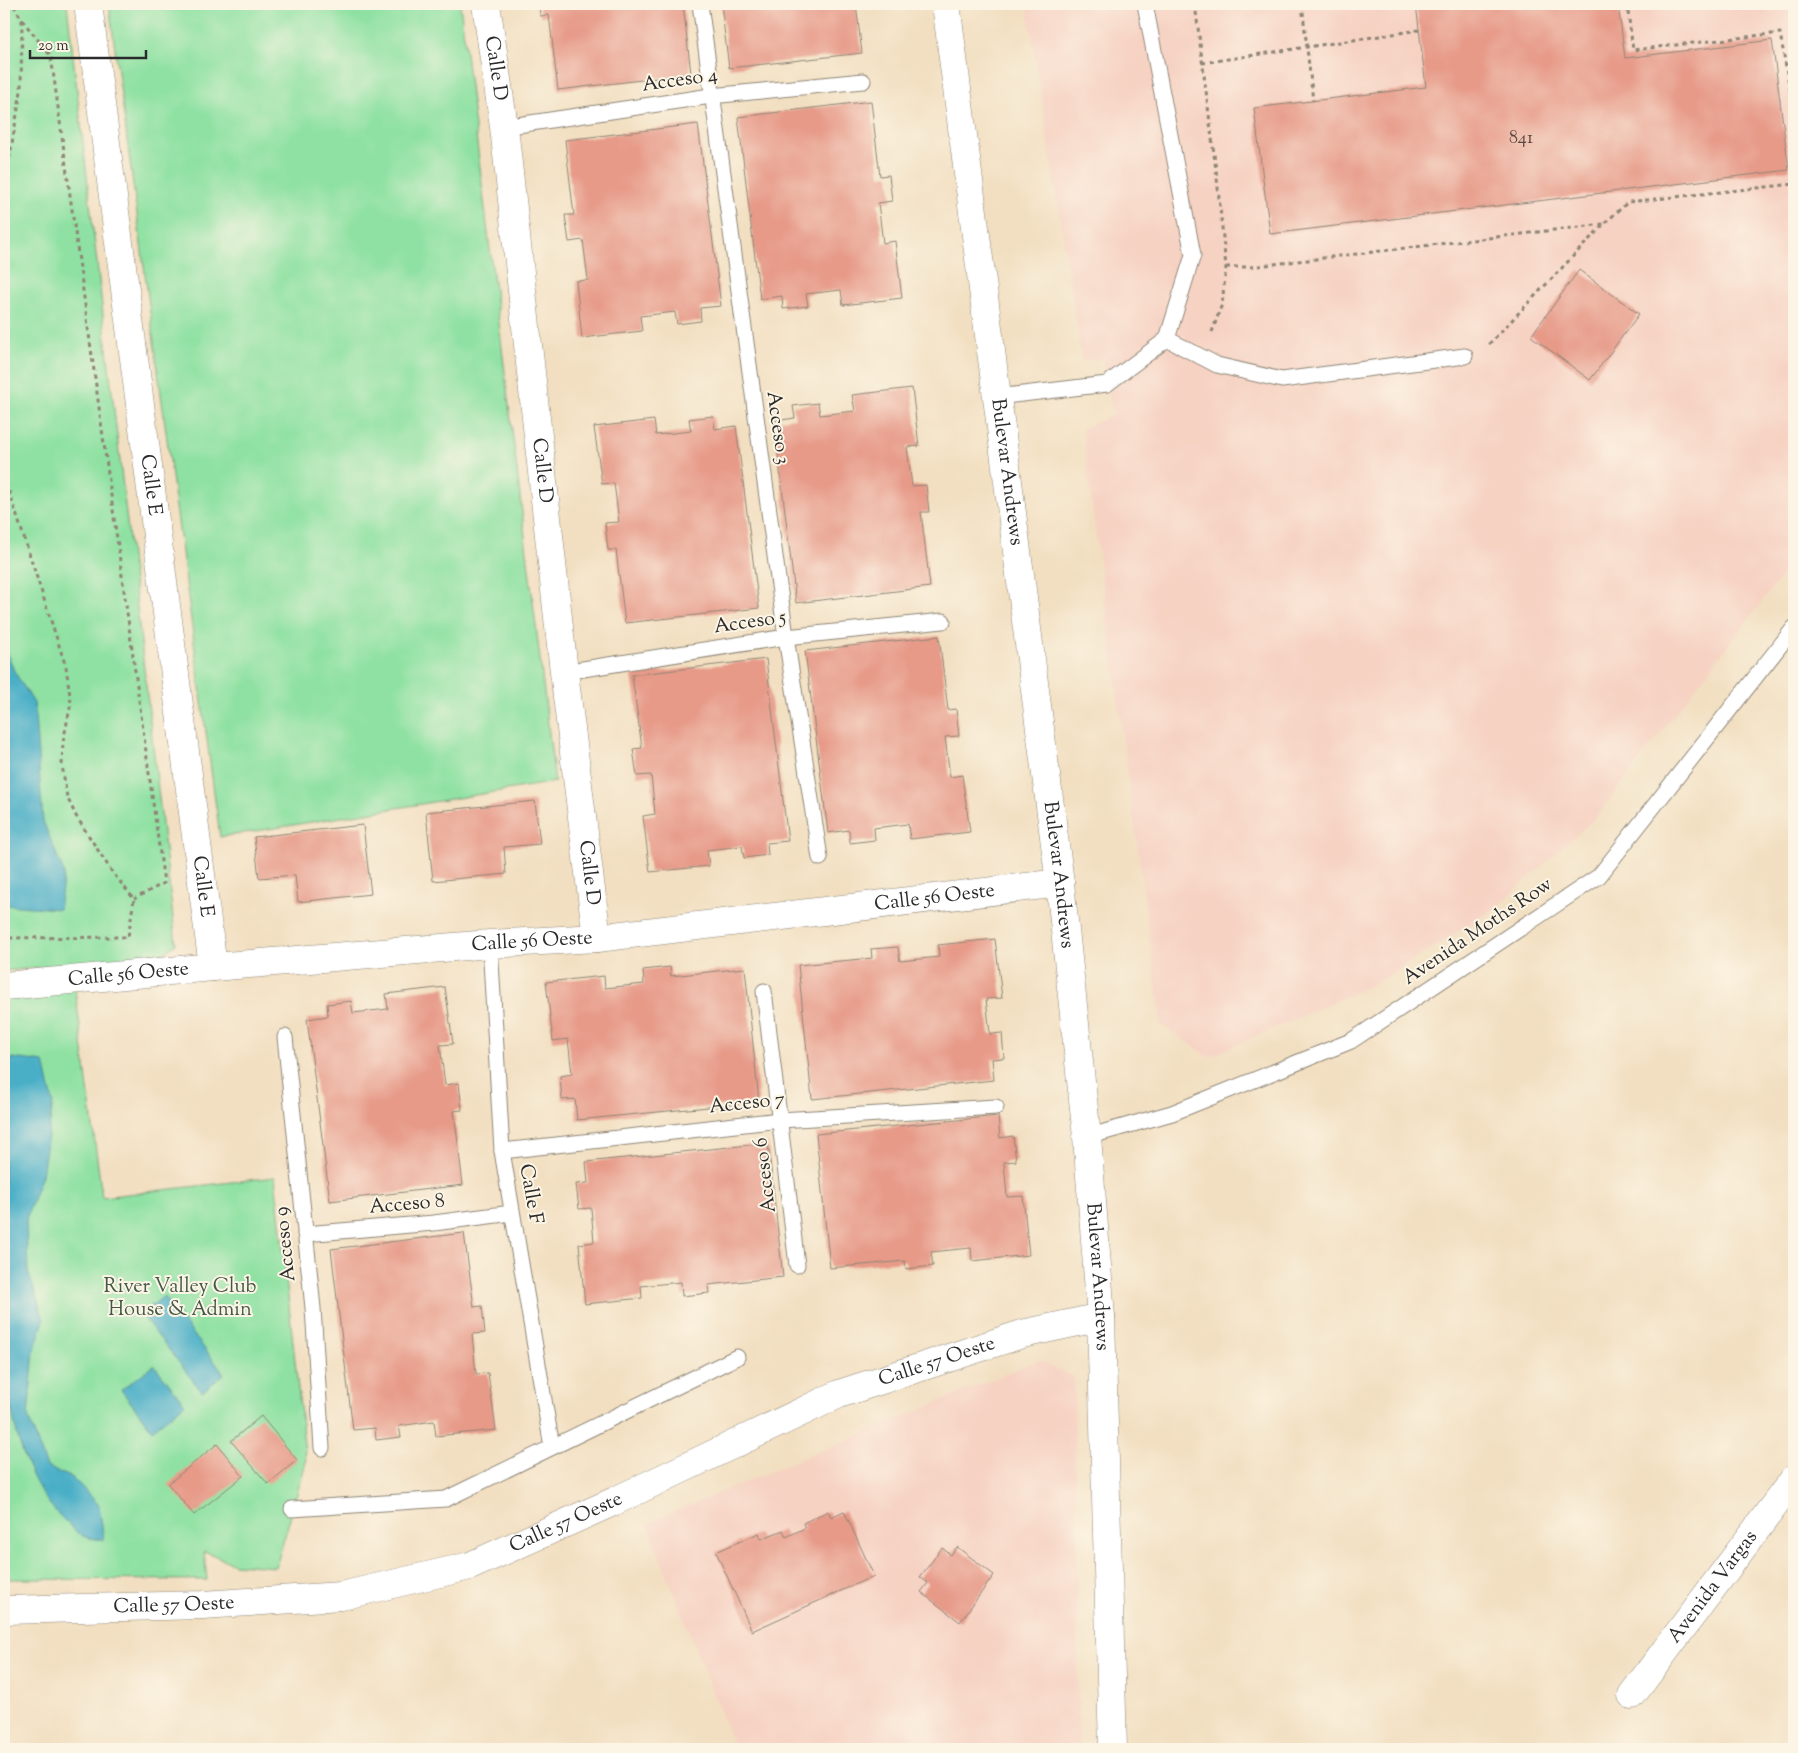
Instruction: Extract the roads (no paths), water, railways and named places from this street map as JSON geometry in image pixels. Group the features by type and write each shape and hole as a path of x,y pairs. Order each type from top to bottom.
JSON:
{"street":[{"name":"Calle E","path":"88,4 213,966"},
{"name":"Calle D","path":"486,4 504,127 564,672 597,938"},
{"name":"Bulevar Andrews","path":"946,4 1060,883 1087,1136 1101,1317 1113,1749"},
{"name":"Calle 56 Oeste","path":"4,986 213,966 490,944 597,938 1060,883"},
{"name":"Calle 57 Oeste","path":"4,1610 203,1605 342,1596 470,1566 615,1501 839,1394 1022,1334 1101,1317"},
{"name":"Avenida Vargas","path":"1632,1695 1794,1479"}],"lane":[{"name":"Acceso 3","path":"700,4 786,637 820,858"},
{"path":"997,397 1107,384 1167,339 1193,255 1145,4"},
{"name":"Acceso 4","path":"504,127 711,96 863,81"},
{"path":"1167,339 1218,364 1282,380 1465,356"},
{"name":"Acceso 5","path":"564,672 786,637 944,621"},
{"name":"Avenida Moths Row","path":"1087,1136 1172,1112 1351,1041 1599,876 1794,628"},
{"name":"Calle F","path":"490,944 502,1151 552,1447"},
{"name":"Acceso 6","path":"764,990 797,1265"},
{"name":"Acceso 9","path":"285,1037 313,1308 322,1448"},
{"name":"Acceso 7","path":"502,1151 780,1120 996,1107"},
{"name":"Acceso 8","path":"305,1234 425,1224 512,1213"},
{"path":"292,1509 446,1499 737,1357"}],"water":[{"path":"4,643 14,671 34,703 43,821 64,873 59,909 4,905"},
{"path":"12,1058 44,1062 53,1102 42,1175 26,1219 28,1271 44,1320 34,1351 28,1417 47,1467 73,1478 99,1505 104,1540 87,1538 80,1534 50,1504 28,1466 14,1422 4,1357 4,1078"},
{"path":"164,1296 224,1374 202,1392 141,1314"},
{"path":"154,1365 185,1404 152,1430 121,1390"}],"park label":[{"name":"River Valley Club House & Admin","path":"180,1298"}]}
